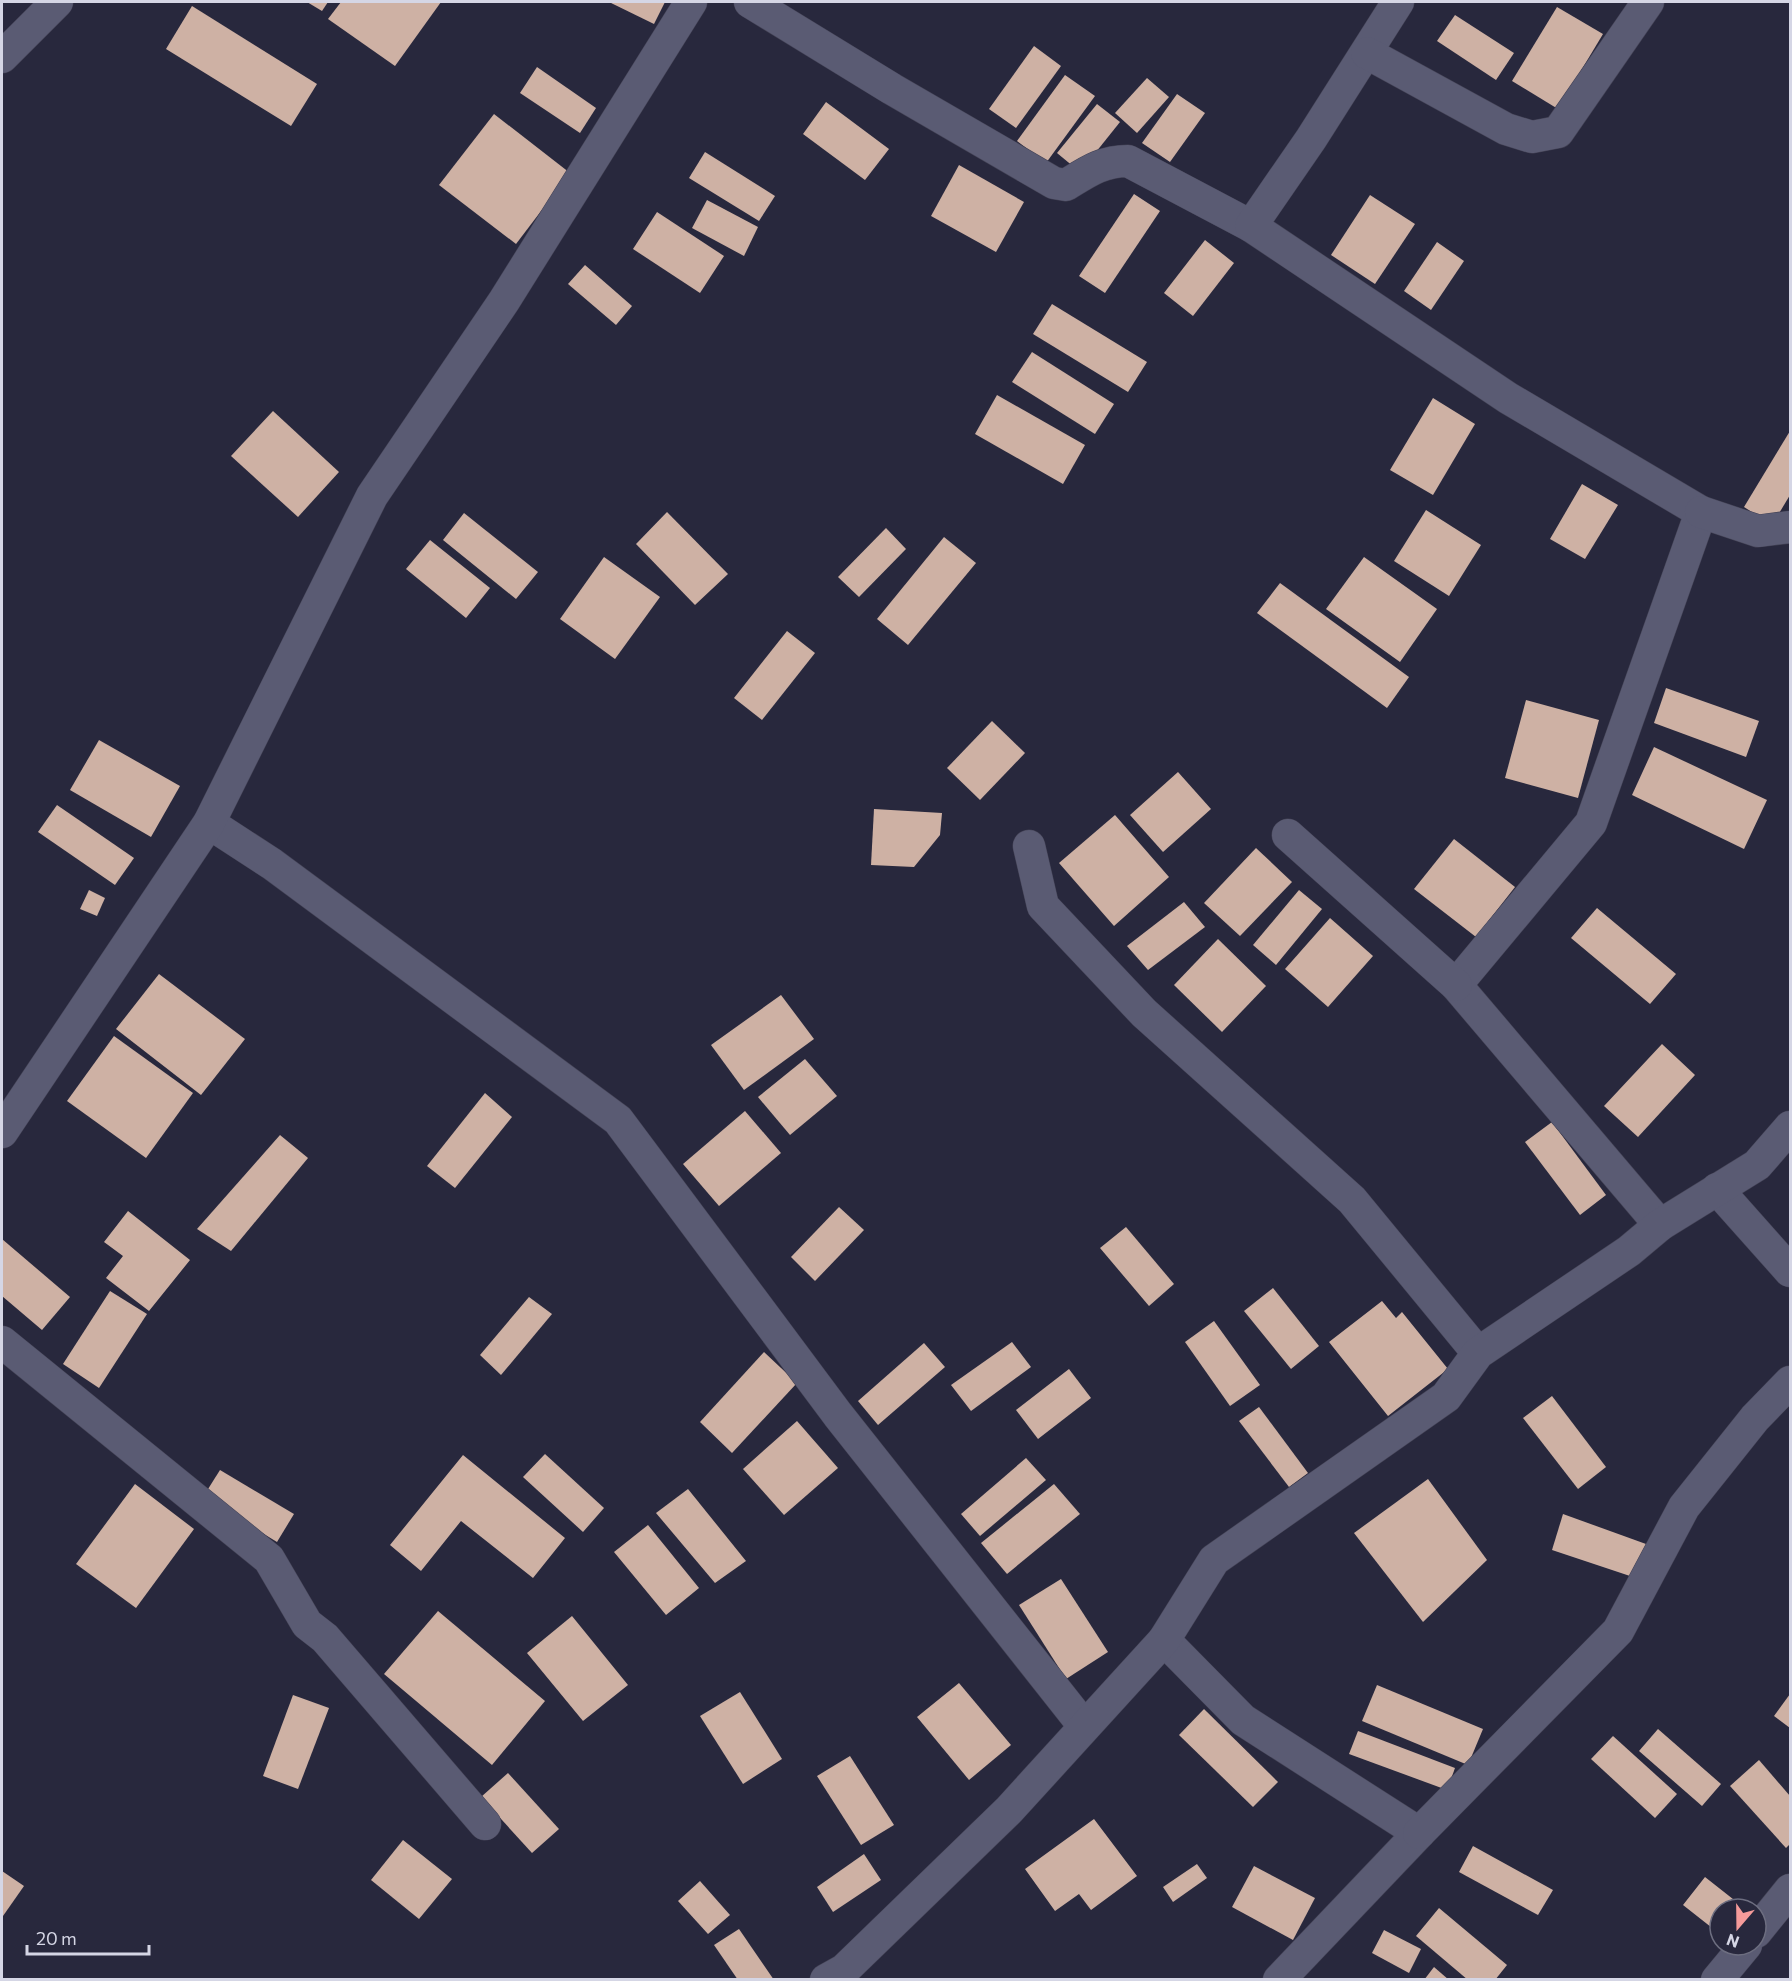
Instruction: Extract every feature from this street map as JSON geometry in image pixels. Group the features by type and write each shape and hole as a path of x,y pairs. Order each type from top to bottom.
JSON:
{"street":[{"path":"2,57 57,2"},
{"path":"2,1132 210,823 372,496 504,301 690,2"},
{"path":"750,2 892,89 1054,183 1066,185 1096,165 1128,161 1251,226 1508,398 1701,512 1758,531 1791,527"},
{"path":"1251,226 1367,53 1398,2"},
{"path":"1367,53 1506,129 1532,136 1558,132 1648,2"},
{"path":"1456,985 1591,823 1701,512"},
{"path":"210,823 282,871 618,1120 838,1415 1084,1726"},
{"path":"1288,835 1456,985 1660,1225"},
{"path":"1029,846 1043,906 1144,1013 1352,1200 1478,1353"},
{"path":"826,1980 844,1970 1010,1810 1164,1640 1214,1560 1446,1397 1478,1353 1629,1251 1660,1225 1756,1165 1790,1128"},
{"path":"1717,1189 1791,1271"},
{"path":"2,1342 269,1559 307,1624 325,1638 485,1824"},
{"path":"1279,1980 1419,1833 1618,1631 1684,1507 1755,1418 1791,1382"},
{"path":"1164,1640 1243,1720 1419,1833"},
{"path":"1768,1918 1791,1890"},
{"path":"1717,1980 1736,1957"}],"building":[{"path":"307,2 328,2 322,11"},
{"path":"341,2 441,2 395,66 328,19"},
{"path":"609,2 665,2 654,24"},
{"path":"192,6 317,84 291,126 166,49"},
{"path":"1557,7 1603,34 1558,109 1512,81"},
{"path":"1455,15 1514,53 1496,80 1437,41"},
{"path":"1034,46 1061,66 1016,128 989,109"},
{"path":"537,67 596,108 580,133 520,93"},
{"path":"1065,75 1095,96 1046,163 1017,141"},
{"path":"1147,78 1169,97 1137,133 1115,113"},
{"path":"1177,94 1205,113 1170,162 1142,143"},
{"path":"826,102 889,149 865,180 803,134"},
{"path":"1097,104 1120,122 1080,172 1057,153"},
{"path":"494,114 570,173 516,244 439,185"},
{"path":"705,152 775,196 759,221 689,178"},
{"path":"959,165 1024,202 996,252 931,216"},
{"path":"1134,194 1160,211 1105,293 1079,276"},
{"path":"1370,195 1415,224 1375,284 1331,255"},
{"path":"707,200 758,227 744,256 692,228"},
{"path":"657,212 724,256 700,293 633,249"},
{"path":"1205,240 1234,263 1193,316 1164,293"},
{"path":"1437,242 1464,261 1431,310 1404,291"},
{"path":"585,265 632,306 616,325 568,284"},
{"path":"1052,304 1147,362 1128,392 1033,334"},
{"path":"1032,352 1114,404 1095,434 1012,382"},
{"path":"997,395 1085,445 1063,484 975,434"},
{"path":"1433,398 1475,424 1433,495 1390,470"},
{"path":"273,411 339,472 298,517 231,456"},
{"path":"1790,431 1790,495 1772,525 1744,507"},
{"path":"1582,484 1618,505 1585,559 1550,539"},
{"path":"1426,510 1481,545 1449,596 1394,561"},
{"path":"667,512 728,574 695,605 636,544"},
{"path":"464,513 538,572 516,599 443,540"},
{"path":"886,528 906,549 859,597 838,577"},
{"path":"944,537 976,563 908,645 877,619"},
{"path":"430,540 490,588 466,618 406,569"},
{"path":"604,557 660,597 615,659 560,619"},
{"path":"1364,557 1437,609 1400,662 1326,609"},
{"path":"1280,583 1409,677 1387,708 1257,613"},
{"path":"787,631 815,653 762,720 734,698"},
{"path":"1666,688 1759,721 1746,757 1654,723"},
{"path":"1526,700 1599,720 1578,798 1505,778"},
{"path":"992,721 1025,753 980,800 947,768"},
{"path":"99,740 180,786 151,837 70,790"},
{"path":"1654,747 1767,800 1744,849 1632,795"},
{"path":"1178,772 1211,809 1163,852 1130,815"},
{"path":"57,805 134,858 115,885 38,832"},
{"path":"874,809 942,813 940,835 914,867 871,865"},
{"path":"1115,815 1169,877 1114,926 1059,863"},
{"path":"1454,839 1515,887 1476,937 1414,889"},
{"path":"1256,848 1292,882 1240,936 1204,903"},
{"path":"89,890 105,898 97,916 80,909"},
{"path":"1299,890 1322,909 1276,965 1253,945"},
{"path":"1184,902 1205,927 1148,970 1127,946"},
{"path":"1597,908 1676,974 1650,1004 1571,938"},
{"path":"1330,918 1373,956 1328,1007 1285,969"},
{"path":"1218,939 1266,986 1222,1032 1174,985"},
{"path":"159,974 245,1039 201,1095 116,1029"},
{"path":"781,995 814,1039 744,1090 711,1045"},
{"path":"114,1036 193,1093 146,1158 67,1101"},
{"path":"1662,1044 1695,1075 1638,1137 1604,1106"},
{"path":"805,1059 837,1096 790,1135 758,1097"},
{"path":"485,1093 512,1117 455,1188 427,1166"},
{"path":"745,1111 781,1153 719,1206 683,1164"},
{"path":"1552,1122 1606,1195 1580,1215 1525,1142"},
{"path":"280,1135 308,1158 231,1251 197,1229"},
{"path":"839,1207 864,1230 815,1281 791,1257"},
{"path":"128,1211 190,1260 149,1311 106,1278 123,1256 104,1242"},
{"path":"1126,1227 1174,1284 1149,1306 1100,1248"},
{"path":"2,1239 70,1297 42,1330 2,1296"},
{"path":"1273,1288 1319,1346 1291,1369 1244,1311"},
{"path":"110,1291 147,1314 99,1388 63,1364"},
{"path":"529,1297 552,1314 501,1375 480,1355"},
{"path":"1382,1301 1396,1318 1402,1312 1448,1369 1388,1416 1329,1342"},
{"path":"1214,1321 1260,1385 1230,1406 1185,1342"},
{"path":"1012,1342 1031,1367 971,1411 951,1385"},
{"path":"924,1343 945,1367 878,1425 858,1401"},
{"path":"764,1352 797,1383 732,1453 700,1422"},
{"path":"1069,1369 1091,1398 1038,1439 1016,1410"},
{"path":"1552,1396 1606,1467 1578,1489 1523,1418"},
{"path":"1259,1407 1308,1473 1289,1487 1239,1421"},
{"path":"797,1421 838,1468 784,1515 743,1469"},
{"path":"545,1454 604,1508 583,1532 523,1477"},
{"path":"463,1455 565,1538 533,1578 461,1521 421,1571 390,1545"},
{"path":"1026,1458 1046,1480 980,1536 961,1514"},
{"path":"220,1470 294,1514 277,1542 203,1497"},
{"path":"1428,1479 1487,1560 1423,1622 1354,1533"},
{"path":"135,1484 194,1529 136,1608 76,1564"},
{"path":"1054,1484 1080,1514 1007,1574 981,1543"},
{"path":"688,1489 746,1561 715,1583 656,1513"},
{"path":"1563,1514 1646,1544 1636,1578 1552,1550"},
{"path":"648,1525 699,1588 666,1615 614,1552"},
{"path":"1061,1579 1108,1652 1066,1679 1019,1605"},
{"path":"438,1611 545,1701 492,1765 384,1674"},
{"path":"572,1616 628,1685 583,1721 527,1653"},
{"path":"959,1683 1011,1745 969,1780 917,1717"},
{"path":"1377,1685 1483,1729 1468,1765 1362,1721"},
{"path":"740,1692 782,1759 743,1784 700,1716"},
{"path":"1790,1694 1790,1728 1774,1716"},
{"path":"293,1695 329,1708 298,1789 263,1776"},
{"path":"1204,1709 1278,1782 1253,1807 1179,1735"},
{"path":"1658,1729 1721,1784 1702,1806 1639,1751"},
{"path":"1358,1731 1455,1768 1447,1790 1349,1754"},
{"path":"1613,1736 1677,1794 1655,1818 1591,1759"},
{"path":"850,1756 894,1825 861,1845 817,1776"},
{"path":"1759,1760 1790,1796 1790,1844 1786,1848 1730,1786"},
{"path":"508,1773 559,1829 532,1853 481,1797"},
{"path":"1094,1819 1137,1876 1091,1910 1079,1894 1055,1911 1025,1869"},
{"path":"403,1840 452,1879 419,1919 371,1880"},
{"path":"1473,1846 1553,1890 1538,1915 1459,1872"},
{"path":"864,1854 881,1880 833,1912 817,1887"},
{"path":"1197,1864 1207,1878 1173,1902 1163,1887"},
{"path":"1254,1866 1315,1898 1293,1940 1232,1907"},
{"path":"2,1871 24,1886 3,1916 2,1915"},
{"path":"1705,1877 1730,1897 1708,1897 1708,1925 1683,1905"},
{"path":"700,1881 730,1915 708,1934 678,1901"},
{"path":"1439,1908 1507,1965 1495,1980 1468,1980 1416,1936"},
{"path":"739,1929 774,1980 738,1980 714,1945"},
{"path":"1384,1930 1421,1949 1409,1973 1372,1953"},
{"path":"1434,1967 1449,1980 1424,1980"}]}
